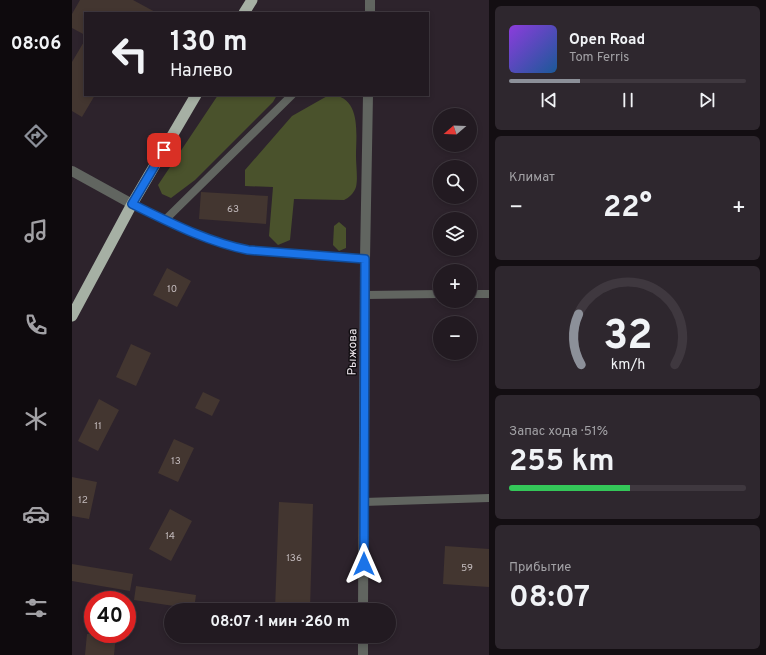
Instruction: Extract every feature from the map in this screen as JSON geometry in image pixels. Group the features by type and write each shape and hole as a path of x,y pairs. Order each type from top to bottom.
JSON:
{"highway":[{"path":"245,12 252,0"},
{"path":"72,316 132,204 195,96"}],"street":[{"path":"370,0 370,12"},
{"name":"Рыжова","path":"363,603 366,295 365,259 368,96"},
{"path":"72,171 132,204"},
{"path":"363,643 363,655"}],"lane":[{"path":"165,220 291,96"},
{"path":"132,204 165,220 220,243 236,248 365,259"},
{"path":"366,295 433,294"},
{"path":"477,294 489,294"},
{"path":"364,502 489,498"}],"green space":[{"path":"217,96 276,96 273,102 195,180 171,198 162,194 158,185"},
{"path":"327,96 340,97 347,101 352,108 355,117 356,187 351,195 344,200 294,199 290,240 278,245 269,236 273,187 245,186 245,170 292,116"},
{"path":"339,222 346,228 346,248 339,251 333,245 334,226"}],"building":[{"path":"80,0 133,0 155,12 84,12 84,34 72,28 72,14"},
{"path":"84,42 84,96 94,96 82,117 72,111 72,62"},
{"path":"201,192 268,196 266,224 199,219"},
{"path":"167,268 191,281 177,307 153,295"},
{"path":"131,344 151,353 136,386 116,377"},
{"path":"203,392 220,400 212,416 195,408"},
{"path":"99,399 119,410 98,451 78,441"},
{"path":"174,439 194,448 178,482 158,473"},
{"path":"72,477 97,482 89,519 72,516"},
{"path":"279,502 313,504 310,603 275,603"},
{"path":"170,509 192,521 171,561 149,549"},
{"path":"445,546 489,549 489,587 443,584"},
{"path":"72,564 133,574 130,591 72,581"},
{"path":"136,586 196,595 195,603 164,603 164,604 136,600"},
{"path":"86,643 115,643 114,655 85,655"}],"route":[{"path":"164,150 132,204 165,220 220,243 236,248 365,259 364,564"}]}
